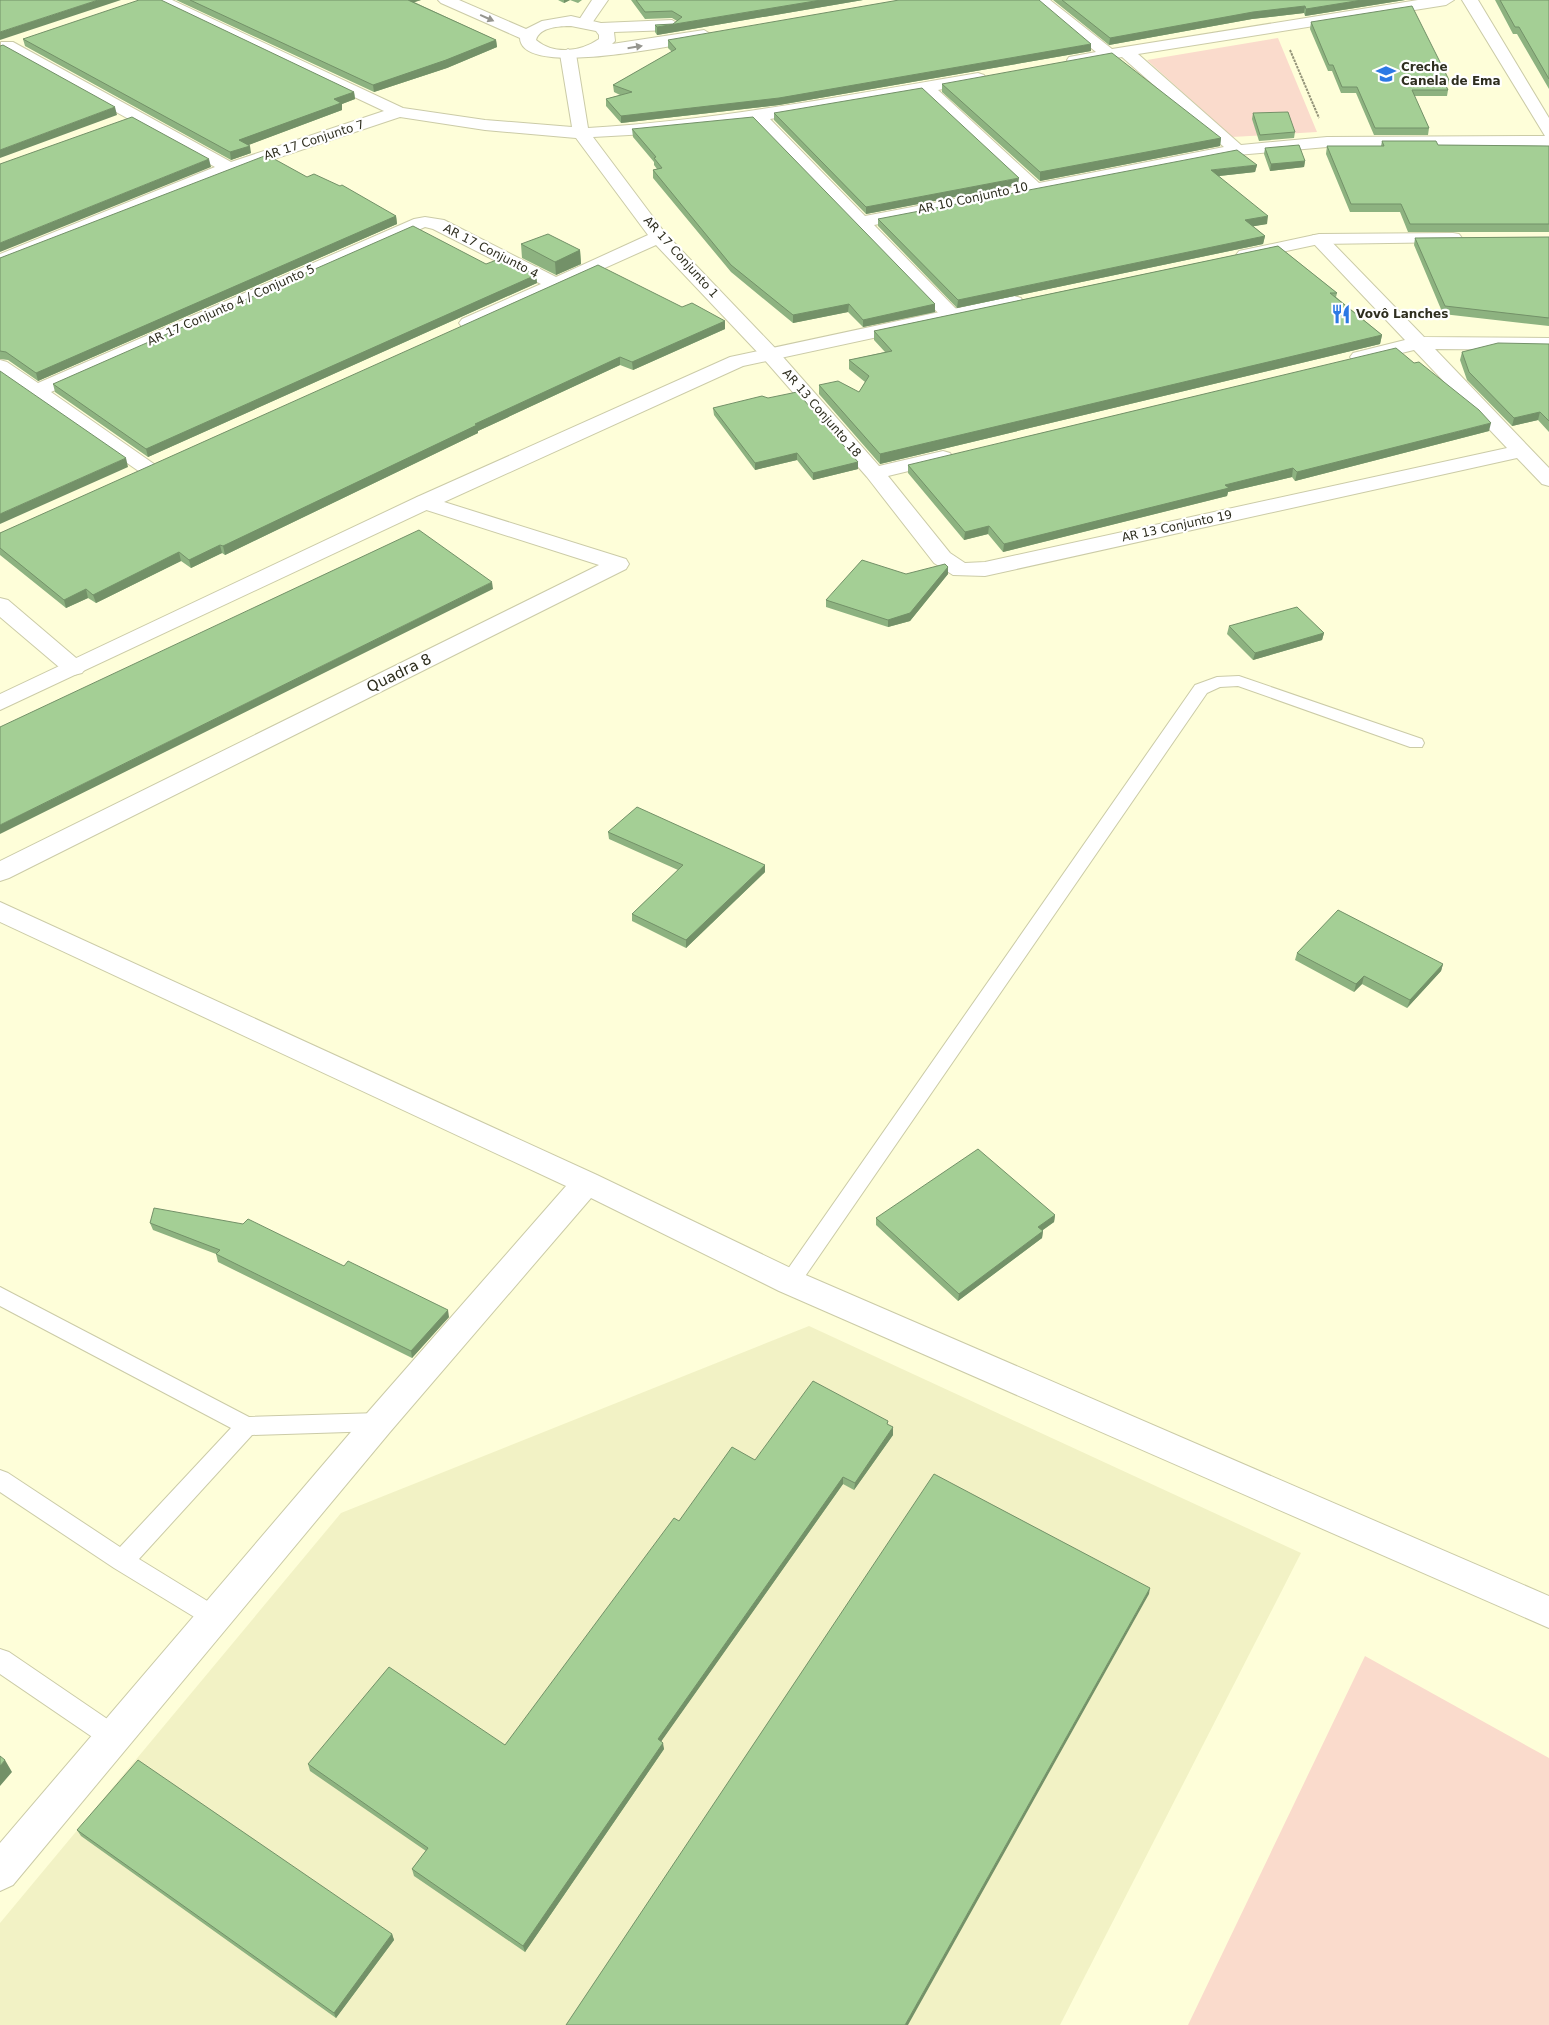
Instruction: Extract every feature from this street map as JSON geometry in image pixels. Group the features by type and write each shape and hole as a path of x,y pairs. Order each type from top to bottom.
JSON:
{"street":[{"path":"160,0 399,112 485,125 581,132 665,128 758,116 993,75"},
{"path":"446,0 528,36"},
{"path":"585,22 600,0"},
{"path":"1041,0 1108,54"},
{"path":"1060,63 1446,0"},
{"path":"1470,0 1549,132"},
{"path":"528,18 544,25"},
{"path":"703,20 640,27 601,28 585,22 557,22 533,30 528,36 528,42 533,47 542,51 568,54 632,47 718,32"},
{"path":"587,52 600,47 607,41 607,34 601,28"},
{"path":"3,46 25,39"},
{"path":"3,46 229,168"},
{"path":"1125,51 1237,150"},
{"path":"568,54 581,132"},
{"name":"AR 10 Conjunto 10","path":"926,88 1034,188"},
{"name":"AR 17 Conjunto 7","path":"0,260 229,168 399,112"},
{"path":"116,122 134,116"},
{"path":"758,116 951,315"},
{"name":"AR 17 Conjunto 1","path":"581,132 660,237 769,353"},
{"path":"1034,188 1237,150 1327,142 1549,141"},
{"name":"AR 10 Conjunto 10","path":"861,222 1034,188"},
{"name":"AR 17 Conjunto 4","path":"425,222 438,224 556,284"},
{"name":"AR 17 Conjunto 4 / Conjunto 5","path":"37,391 414,224 425,222"},
{"path":"456,329 660,237"},
{"path":"1222,259 1319,240 1469,238"},
{"path":"1319,240 1549,480"},
{"path":"0,704 425,502 737,361 1028,299"},
{"path":"1341,362 1419,343 1549,344"},
{"name":"AR 13 Conjunto 18","path":"769,353 874,473"},
{"path":"0,366 147,468"},
{"name":"AR 13 Conjunto 19","path":"874,473 942,558 961,570 985,569 1521,450"},
{"path":"874,473 962,452"},
{"name":"Quadra 8","path":"0,872 618,564 425,502"},
{"path":"0,605 74,668"},
{"path":"0,911 588,1183 790,1282 1549,1612"},
{"path":"0,1872 379,1422 588,1183"}],"lane":[{"path":"790,1282 1201,689 1217,682 1239,681 1416,743"},
{"path":"0,1296 247,1426 379,1422"},
{"path":"122,1561 247,1426"},
{"path":"0,1480 122,1561 214,1618"},
{"path":"0,1660 113,1737"}],"path":[{"path":"1278,27 1312,99 1327,142"}],"shaded area":[{"path":"1278,38 1317,132 1232,137 1147,60"},
{"path":"809,1326 1301,1553 1060,2025 0,2025 0,1923 341,1513"},
{"path":"1365,1656 1549,1758 1549,2025 1188,2025"}],"building":[{"path":"0,0 98,0 0,32"},
{"path":"139,0 161,0 354,92 334,99 341,103 239,140 250,146 230,152 23,39"},
{"path":"190,0 408,0 496,40 446,60 373,85"},
{"path":"636,0 821,0 657,27 655,25 673,24 682,17 672,11 645,12"},
{"path":"899,0 1039,0 1091,44 779,98 621,116 606,99 632,92 613,85 676,49 668,40"},
{"path":"1062,0 1362,0 1306,9 1305,6 1253,12 1110,38"},
{"path":"1500,0 1549,0 1549,79 1519,27 1515,27"},
{"path":"1412,6 1449,80 1443,80 1448,90 1412,90 1429,128 1375,128 1357,87 1342,87 1333,65 1329,65 1311,22"},
{"path":"3,45 115,107 0,150 0,46"},
{"path":"1112,53 1221,138 1040,172 942,84"},
{"path":"922,88 1019,178 866,207 774,113"},
{"path":"1288,112 1295,132 1260,135 1253,113"},
{"path":"132,117 209,159 0,243 0,164"},
{"path":"753,117 935,304 863,320 849,304 793,315 731,265 653,170 662,168 654,158 656,157 632,129"},
{"path":"1382,141 1436,141 1438,145 1549,146 1549,224 1410,224 1401,204 1351,204 1327,146 1384,146"},
{"path":"1299,145 1305,161 1271,164 1265,148"},
{"path":"1237,150 1257,165 1211,170 1268,216 1245,220 1265,236 958,300 878,219"},
{"path":"267,155 307,177 314,174 340,186 342,185 396,216 36,373 6,352 0,351 0,258"},
{"path":"413,226 486,264 502,258 536,275 146,449 53,384"},
{"path":"548,234 580,250 555,262 521,244"},
{"path":"1549,237 1549,318 1445,306 1415,238"},
{"path":"1278,246 1337,293 1330,293 1382,335 880,454 819,385 838,381 859,392 869,376 849,360 892,351 874,331"},
{"path":"598,265 682,307 692,303 725,321 632,362 620,357 475,424 477,425 223,546 220,545 189,560 179,552 93,595 86,589 64,600 0,548 0,533"},
{"path":"1498,343 1549,344 1549,421 1540,412 1514,418 1469,372 1462,352"},
{"path":"1396,348 1414,363 1419,362 1479,410 1491,423 1297,472 1293,468 1225,485 1229,488 1004,544 989,526 965,532 908,465"},
{"path":"0,371 126,458 0,514"},
{"path":"797,392 858,462 813,473 797,453 755,463 713,408 762,396 768,398"},
{"path":"419,530 492,582 0,825 0,727"},
{"path":"862,560 906,574 945,564 948,567 910,613 888,620 826,600"},
{"path":"1297,607 1324,633 1255,653 1229,626"},
{"path":"637,807 765,865 686,940 632,914 683,865 608,832"},
{"path":"1338,910 1443,964 1410,1000 1364,976 1356,984 1297,953"},
{"path":"978,1149 1055,1215 1038,1227 1043,1231 959,1294 876,1218"},
{"path":"154,1208 243,1224 248,1219 344,1266 348,1261 448,1310 411,1351 216,1254 220,1250 150,1223"},
{"path":"813,1381 888,1421 887,1424 893,1427 855,1483 843,1477 658,1739 663,1743 523,1946 412,1869 428,1848 308,1764 389,1667 505,1745 674,1518 679,1521 732,1447 755,1460"},
{"path":"934,1474 1150,1588 905,2025 566,2025"},
{"path":"0,1756 5,1760 0,1766"},
{"path":"138,1760 392,1934 334,2013 77,1830"}],"place":[{"name":"Creche Canela de Ema","path":"1386,74"},
{"name":"Vovô Lanches","path":"1341,314"}]}
